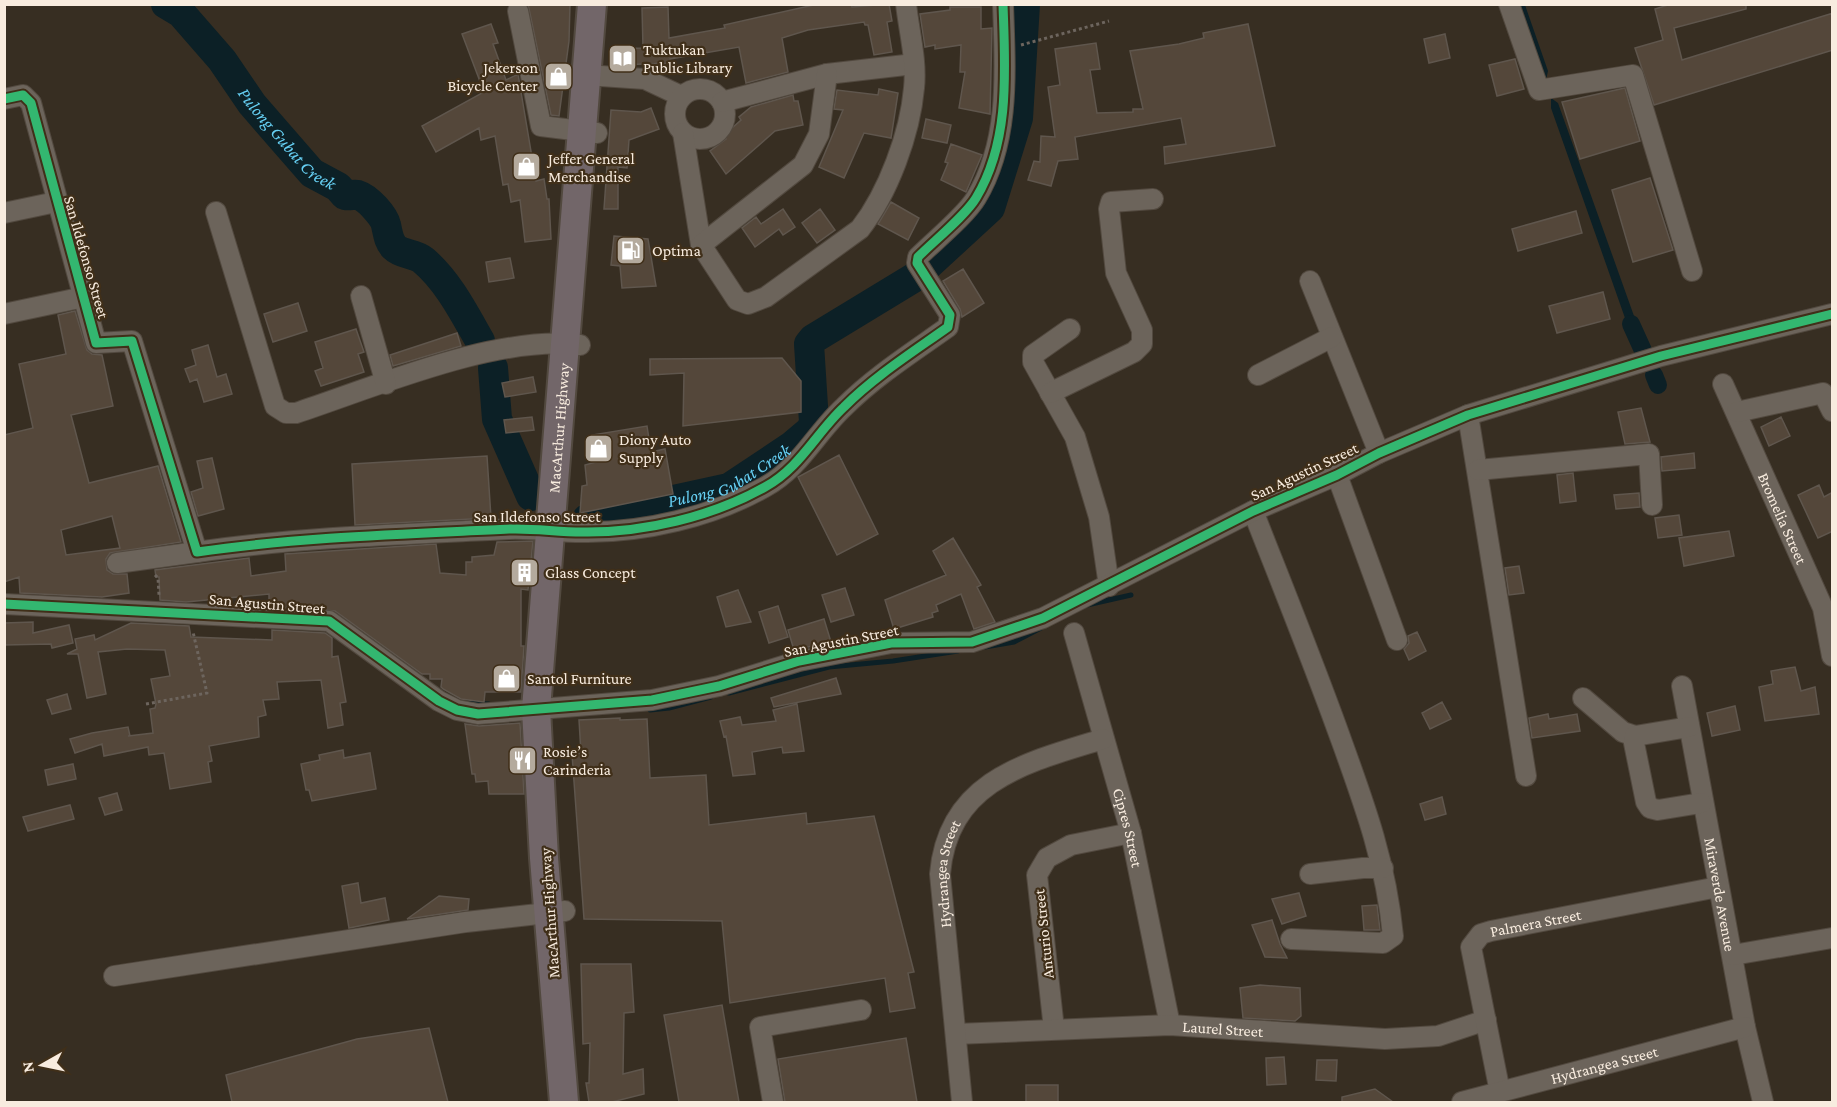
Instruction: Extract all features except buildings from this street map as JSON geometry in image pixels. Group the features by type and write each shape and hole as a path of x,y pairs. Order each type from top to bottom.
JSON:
{"highway":[{"name":"MacArthur Highway","path":"564,1102 557,911 545,708 594,76 592,4"},
{"name":"MacArthur Highway","path":"594,76 607,4"},
{"name":"MacArthur Highway","path":"557,911 580,1102"}],"street":[{"path":"683,133 696,139 705,139 717,133 725,116 722,102 714,92 696,88 681,96 674,111 675,120 683,133 701,245 737,300 748,304 766,297 860,229 870,216 899,156 914,88 914,64 906,4"},
{"name":"San Ildefonso Street","path":"4,99 23,95 31,103 96,344 132,341 197,552 407,534 558,530 616,531 728,507 768,486 804,457 843,408 874,380 948,327 950,315 922,273 918,256 976,198 994,154 1003,119 1003,4"},
{"path":"1509,4 1539,90 1633,75 1692,271"},
{"path":"518,11 541,126 590,132"},
{"path":"722,102 827,74 914,64"},
{"path":"701,245 803,165 819,134 827,74"},
{"path":"594,76 645,79 681,96"},
{"path":"1050,393 1134,352 1142,344 1142,330 1116,273 1109,209 1111,202 1119,200 1153,199"},
{"path":"4,213 56,202"},
{"path":"216,212 275,406 286,413 296,413 475,355 550,342 572,344"},
{"path":"1310,281 1378,453"},
{"path":"361,296 386,384"},
{"path":"4,314 84,297"},
{"name":"San Agustin Street","path":"4,604 329,621 439,701 457,710 478,714 652,700 719,686 799,661 891,643 972,642 1042,618 1253,511 1336,475 1378,453 1468,415 1661,356 1833,314"},
{"path":"1070,330 1033,355 1033,362 1075,437 1100,517 1109,586"},
{"path":"1258,375 1332,337"},
{"name":"Bromelia Street","path":"1723,384 1828,607 1833,656"},
{"path":"1737,412 1823,393 1833,411"},
{"path":"1468,415 1526,776"},
{"path":"1478,470 1649,454 1652,505"},
{"path":"1336,475 1397,640"},
{"path":"1253,511 1321,684 1356,782 1383,868 1393,936 1383,943 1292,939"},
{"path":"117,563 197,552"},
{"name":"Cipres Street","path":"1074,633 1131,833 1170,1025"},
{"name":"Miraverde Avenue","path":"1682,686 1701,803 1733,956 1745,1027 1763,1102"},
{"path":"1583,698 1623,732 1635,736 1689,727"},
{"path":"1635,736 1634,743 1646,802 1650,808 1658,810 1701,803"},
{"name":"Hydrangea Street","path":"962,1102 940,874 942,854 948,835 967,804 999,777 1022,764 1103,739"},
{"name":"Anturio Street","path":"1054,1029 1037,875 1047,858 1071,845 1131,833"},
{"path":"1310,874 1383,868"},
{"name":"Palmera Street","path":"1500,1092 1472,947 1474,940 1482,934 1718,887"},
{"path":"114,976 557,911"},
{"path":"1733,956 1829,938"},
{"path":"773,1102 760,1027 861,1010"},
{"name":"Laurel Street","path":"956,1034 1170,1025 1385,1039 1438,1036 1486,1020"},
{"name":"Hydrangea Street","path":"1462,1102 1745,1027"}],"path":[{"path":"1020,45 1109,21"},
{"path":"154,558 159,601 165,601 166,611"},
{"path":"146,704 207,693 191,612"}],"water":[{"path":"1515,5 1525,5 1548,71 1546,80 1540,75"},
{"path":"1551,98 1558,103 1634,316 1631,324 1625,318 1551,108"}],"waterway":[{"name":"Pulong Gubat Creek","path":"166,4 181,13 222,60 252,104 312,173 338,187 345,195 358,195 366,200 382,217 394,247 423,260 432,268 455,298 480,341"},
{"name":"Pulong Gubat Creek","path":"587,519 729,488 792,446 811,430 814,422 809,344 813,339 915,277 990,208 1018,118 1025,4"},
{"path":"1631,324 1645,355"},
{"name":"Pulong Gubat Creek","path":"493,368 497,419 531,496"},
{"path":"1654,375 1658,385"},
{"path":"1087,605 1131,595"},
{"path":"985,647 1014,642 1041,628"},
{"path":"729,693 829,667 893,661 958,651"},
{"path":"650,710 669,708 711,697"},
{"path":"468,703 489,704"}],"cycle path":[{"path":"4,99 23,95 31,103 96,343 132,341 197,552 314,539 509,529 582,532 629,530 700,515 765,487 788,470 834,417 868,385 948,327 950,315 917,263 918,257 971,205 987,176 995,152 1003,103 1005,78 1003,4"},
{"path":"4,604 329,621 439,701 457,710 478,714 652,700 719,686 799,661 891,643 972,642 1043,618 1253,511 1468,415 1661,356 1832,314"}],"place":[{"name":"Tuktukan Public Library","path":"622,58"},
{"name":"Jekerson Bicycle Center","path":"559,76"},
{"name":"Jeffer General Merchandise","path":"527,167"},
{"name":"Optima","path":"631,250"},
{"name":"Diony Auto Supply","path":"598,448"},
{"name":"Glass Concept","path":"524,572"},
{"name":"Santol Furniture","path":"506,678"},
{"name":"Rosie’s Carinderia","path":"522,760"}]}
